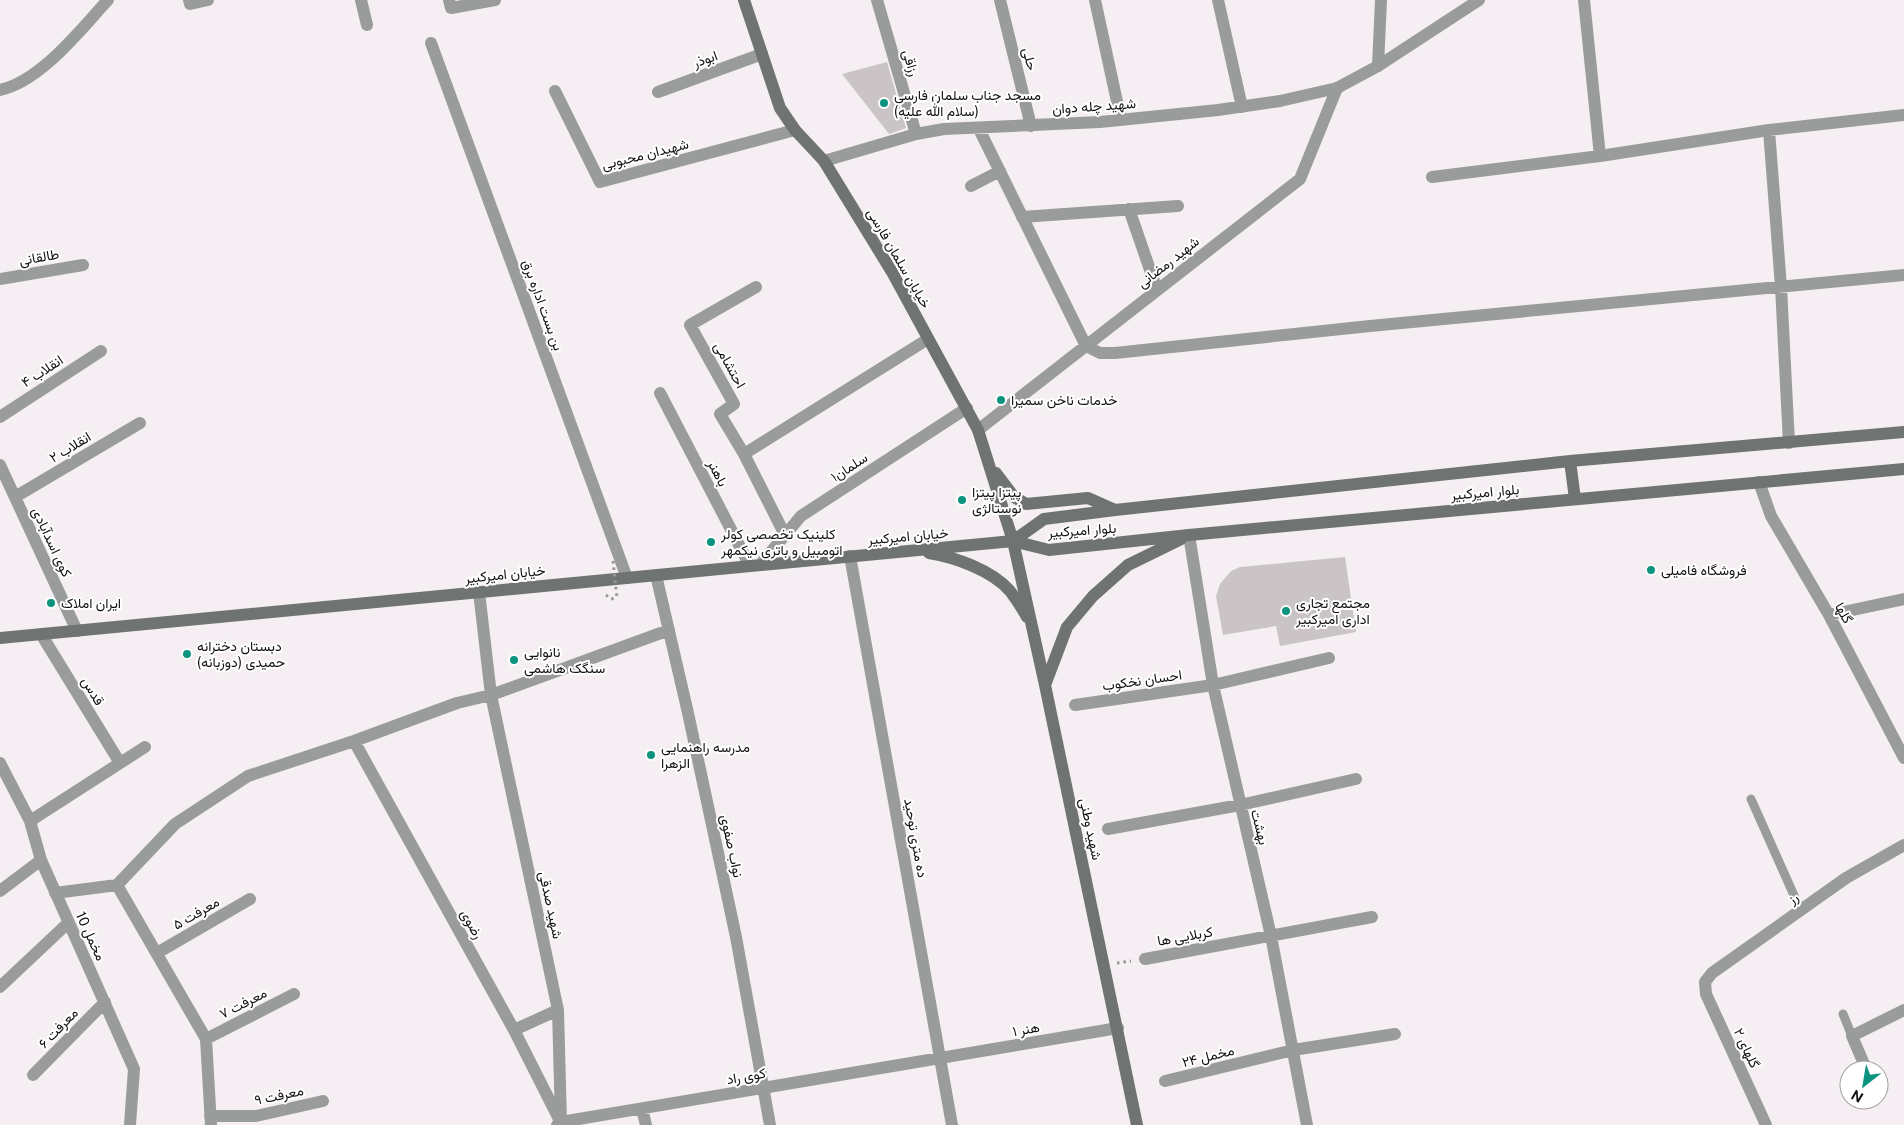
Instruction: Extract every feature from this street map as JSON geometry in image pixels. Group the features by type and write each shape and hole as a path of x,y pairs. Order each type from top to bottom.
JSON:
{"main road":[{"name":"خیابان سلمان فارسی","path":"744,0 780,108 795,130 824,161 892,272 978,430 1013,541"},
{"name":"بلوار امیرکبیر","path":"1013,541 1044,519 1115,510 1570,461 1904,432"},
{"path":"1570,461 1575,498"},
{"path":"990,465 1014,497 1026,504 1088,498 1115,510"},
{"name":"بلوار امیرکبیر","path":"1013,541 1049,550 1575,498 1904,469"},
{"path":"1045,685 1067,627 1093,596 1128,565 1189,535"},
{"name":"خیابان امیرکبیر","path":"0,638 1013,541"},
{"name":"شهید وطنی","path":"1013,541 1118,1028 1137,1125"},
{"path":"911,551 942,555 983,570 1009,590 1032,623"}],"street":[{"path":"0,90 18,84 47,64 108,0"},
{"path":"189,0 190,4 208,0"},
{"path":"361,0 367,25"},
{"path":"449,0 451,8 495,0"},
{"name":"رزاقی","path":"877,0 916,134"},
{"name":"حلی","path":"1000,0 1031,126"},
{"path":"1095,0 1121,120"},
{"path":"1218,0 1242,107"},
{"path":"1378,66 1381,0"},
{"name":"شهید چله دوان","path":"824,161 916,134 944,129 979,129 1121,120 1242,107 1280,101 1337,88 1378,66 1479,0"},
{"path":"1584,0 1600,156"},
{"name":"بن بست اداره برق","path":"431,43 627,578"},
{"name":"ابوذر","path":"658,92 762,54"},
{"name":"شهید رمضانی","path":"978,430 1300,179 1337,88"},
{"name":"شهیدان محبوبی","path":"555,91 600,182 795,130"},
{"path":"1432,177 1600,156 1769,130 1904,115"},
{"path":"979,129 1086,346 1100,353 1107,354 1370,326 1904,275"},
{"path":"1769,130 1781,287 1789,443"},
{"path":"970,186 1000,171"},
{"path":"1022,217 1178,206"},
{"path":"1129,209 1157,290"},
{"name":"طالقانی","path":"0,279 83,265"},
{"name":"احتشامی","path":"756,287 690,325 734,404 720,414 744,454 785,535"},
{"path":"744,454 928,339"},
{"name":"انقلاب ۴","path":"0,417 101,351"},
{"name":"باهنر","path":"660,393 755,565"},
{"name":"سلمان۱","path":"755,565 801,516 967,408"},
{"name":"انقلاب ۲","path":"15,497 140,423"},
{"name":"کوی اسدآبادی","path":"0,466 77,631"},
{"name":"گلها","path":"1759,482 1771,516 1829,616 1904,758"},
{"name":"بهشت","path":"1189,535 1213,685 1271,936 1307,1125"},
{"name":"ده متری توحید","path":"850,556 952,1125"},
{"name":"نواب صفوی","path":"656,575 736,937 770,1125"},
{"name":"شهید صدقی","path":"478,592 491,695 558,1010 559,1124"},
{"path":"1829,616 1904,599"},
{"path":"55,893 118,885 175,824 248,776 354,741 457,703 491,695 669,630"},
{"name":"قدس","path":"41,634 120,763"},
{"name":"احسان نخکوب","path":"1075,705 1213,685 1329,658"},
{"name":"رضوی","path":"354,741 514,1030 559,1124"},
{"path":"30,821 145,747"},
{"name":"مخمل 10","path":"1,767 30,821 40,860 134,1070 130,1125"},
{"path":"1108,829 1240,805 1356,779"},
{"name":"رز","path":"1705,982 1712,973 1846,878 1904,845"},
{"path":"0,890 40,860"},
{"path":"118,885 206,1039 211,1120"},
{"name":"معرفت ۵","path":"157,953 250,899"},
{"name":"کربلایی ها","path":"1145,959 1372,917"},
{"path":"0,987 68,923"},
{"name":"گلهای ۲","path":"1705,982 1706,994 1766,1125"},
{"name":"معرفت ۷","path":"206,1039 294,994"},
{"name":"معرفت ۶","path":"33,1075 105,1002"},
{"path":"514,1030 558,1010"},
{"path":"1862,1060 1852,1036 1904,1010"},
{"name":"هنر ۱","path":"940,1059 1118,1028"},
{"name":"مخمل ۲۴","path":"1165,1081 1293,1050 1395,1034"},
{"name":"کوی راد","path":"559,1124 940,1059"},
{"name":"معرفت ۹","path":"211,1120 256,1116 323,1101"},
{"path":"642,1109 646,1125"}],"lane":[{"path":"1751,799 1801,911"},
{"path":"1842,1014 1852,1036"}],"path":[{"path":"605,595 617,598 613,561"},
{"name":"کربلایی ها","path":"1104,966 1145,959"}],"building":[{"name":"مسجد جناب سلمان فارسی (سلام الله علیه)","path":"887,62 906,128 889,134 842,74"},
{"name":"مجتمع تجاری اداری امیرکبیر","path":"1345,557 1356,632 1280,646 1276,626 1223,635 1216,596 1220,584 1231,571 1240,567"}],"place":[{"name":"مسجد جناب سلمان فارسی (سلام الله علیه)","path":"884,103"},
{"name":"خدمات ناخن سمیرا","path":"1001,400"},
{"name":"پیتزا پیتزا نوستالژی","path":"962,500"},
{"name":"کلینیک تخصصی کولر اتومبیل و باتری نیکمهر","path":"711,542"},
{"name":"فروشگاه فامیلی","path":"1651,570"},
{"name":"ایران املاک","path":"51,603"},
{"name":"مجتمع تجاری اداری امیرکبیر","path":"1286,611"},
{"name":"دبستان دخترانه حمیدی (دوزبانه)","path":"187,654"},
{"name":"نانوایی سنگک هاشمی","path":"514,660"},
{"name":"مدرسه راهنمایی الزهرا","path":"651,755"}]}
